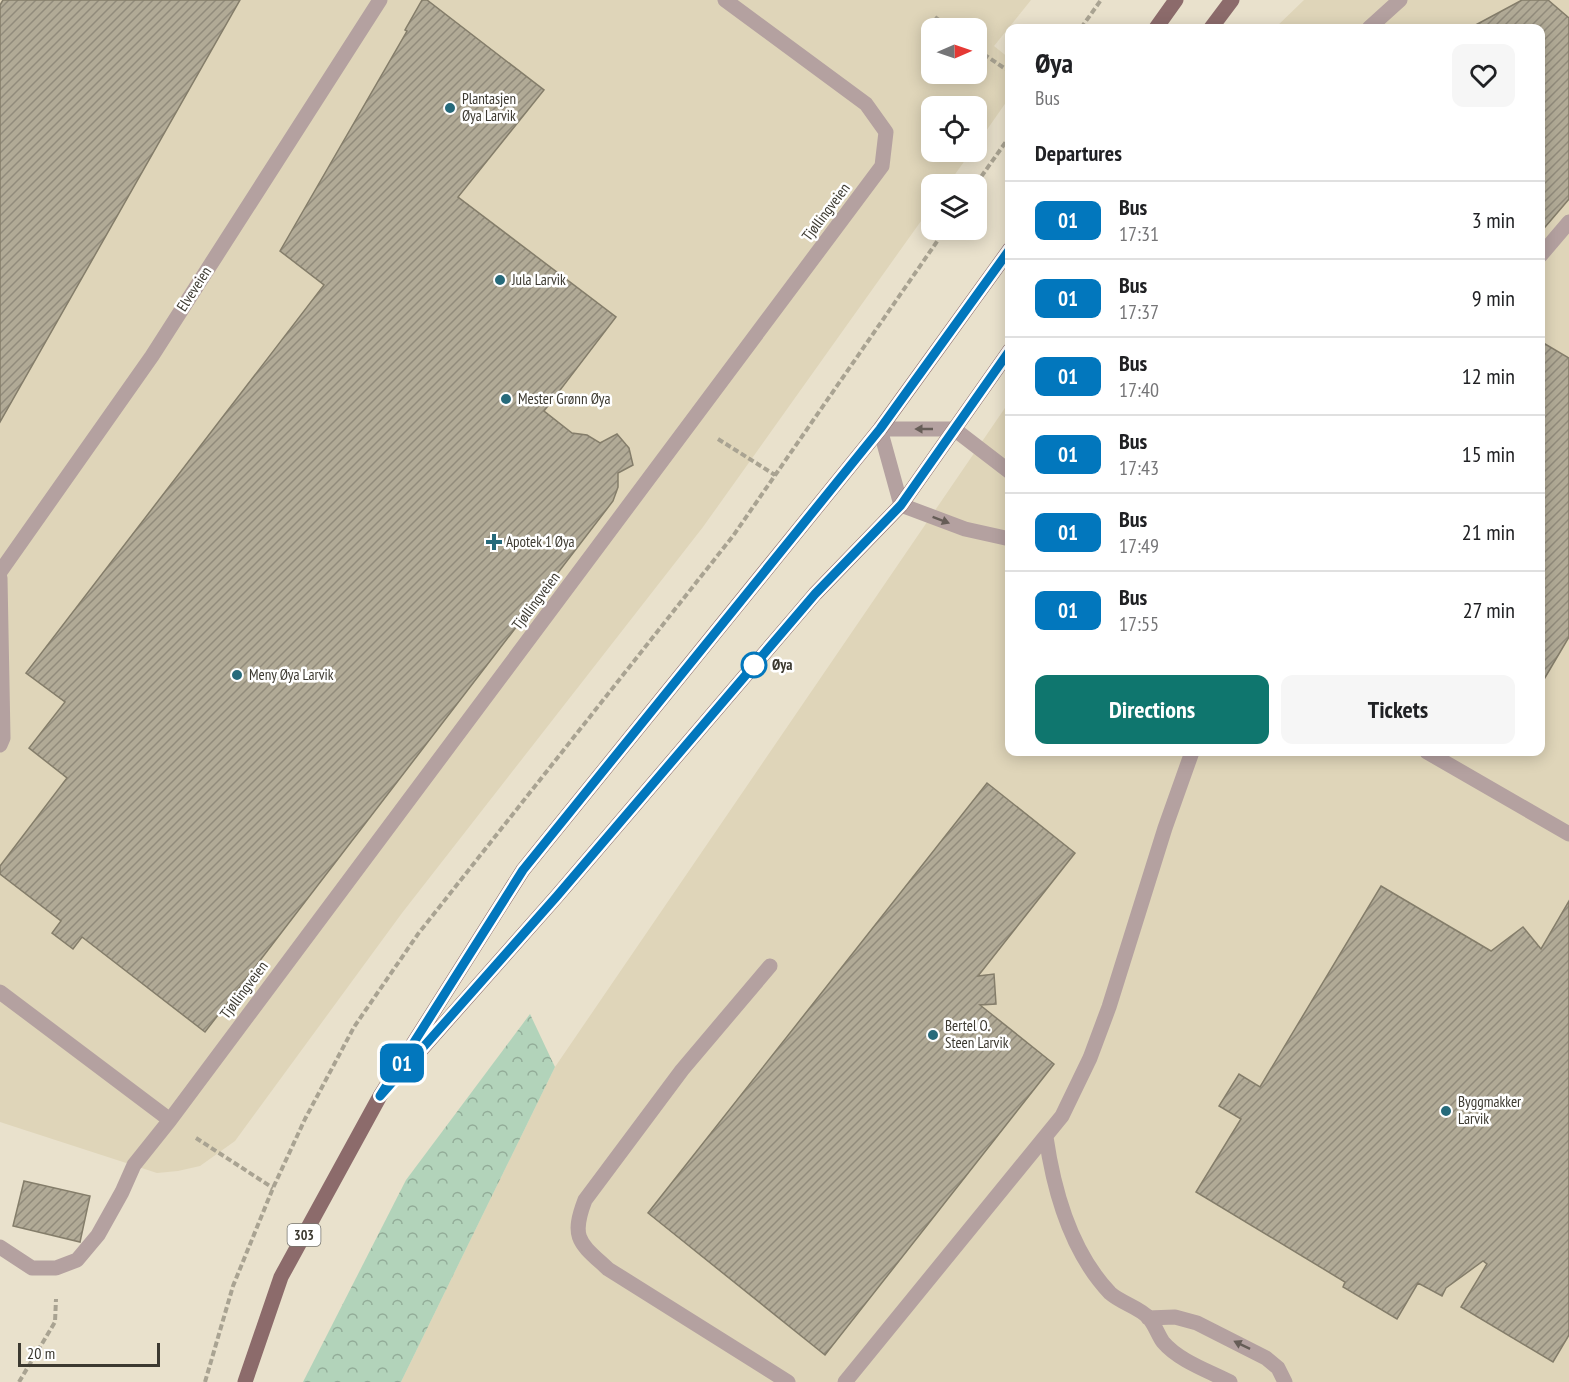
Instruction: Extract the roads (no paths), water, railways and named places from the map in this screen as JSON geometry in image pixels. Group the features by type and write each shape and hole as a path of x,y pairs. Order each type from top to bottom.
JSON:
{"main road":[{"path":"1159,24 1176,0"},
{"path":"1214,24 1232,0"},
{"name":"303","path":"245,1382 281,1277 380,1096 523,870 880,429 1005,256"},
{"name":"303","path":"380,1096 557,896 815,594 901,505 1005,357"}],"lane":[{"name":"Elveveien","path":"0,572 152,356 380,0"},
{"name":"Tjøllingveien","path":"0,1248 32,1268 56,1268 77,1260 98,1235 134,1165 170,1120 882,166 886,132 866,104 725,0"},
{"path":"1373,24 1400,0"},
{"path":"1545,250 1569,222"},
{"path":"1005,468 954,429 880,429 901,505 965,529 1005,538"},
{"path":"0,578 3,738 0,745"},
{"path":"844,1382 1062,1116 1090,1058 1109,1007 1158,849 1191,756"},
{"path":"1434,756 1569,834"},
{"path":"770,966 675,1079 585,1200 577,1221 578,1234 586,1249 608,1269 788,1382"},
{"path":"0,992 170,1120"},
{"path":"1046,1137 1055,1182 1069,1225 1086,1263 1112,1294 1148,1317 1172,1350 1230,1382"},
{"path":"1148,1317 1175,1317 1197,1323 1266,1358 1278,1368 1284,1382"}],"place":[{"name":"Plantasjen Øya Larvik","path":"450,108"},
{"name":"Jula Larvik","path":"500,280"},
{"name":"Mester Grønn Øya","path":"506,399"},
{"name":"Apotek 1 Øya","path":"494,542"},
{"name":"Øya","path":"754,665"},
{"name":"Meny Øya Larvik","path":"237,675"},
{"name":"Bertel O. Steen Larvik","path":"933,1035"},
{"name":"Byggmakker Larvik","path":"1446,1111"}]}
